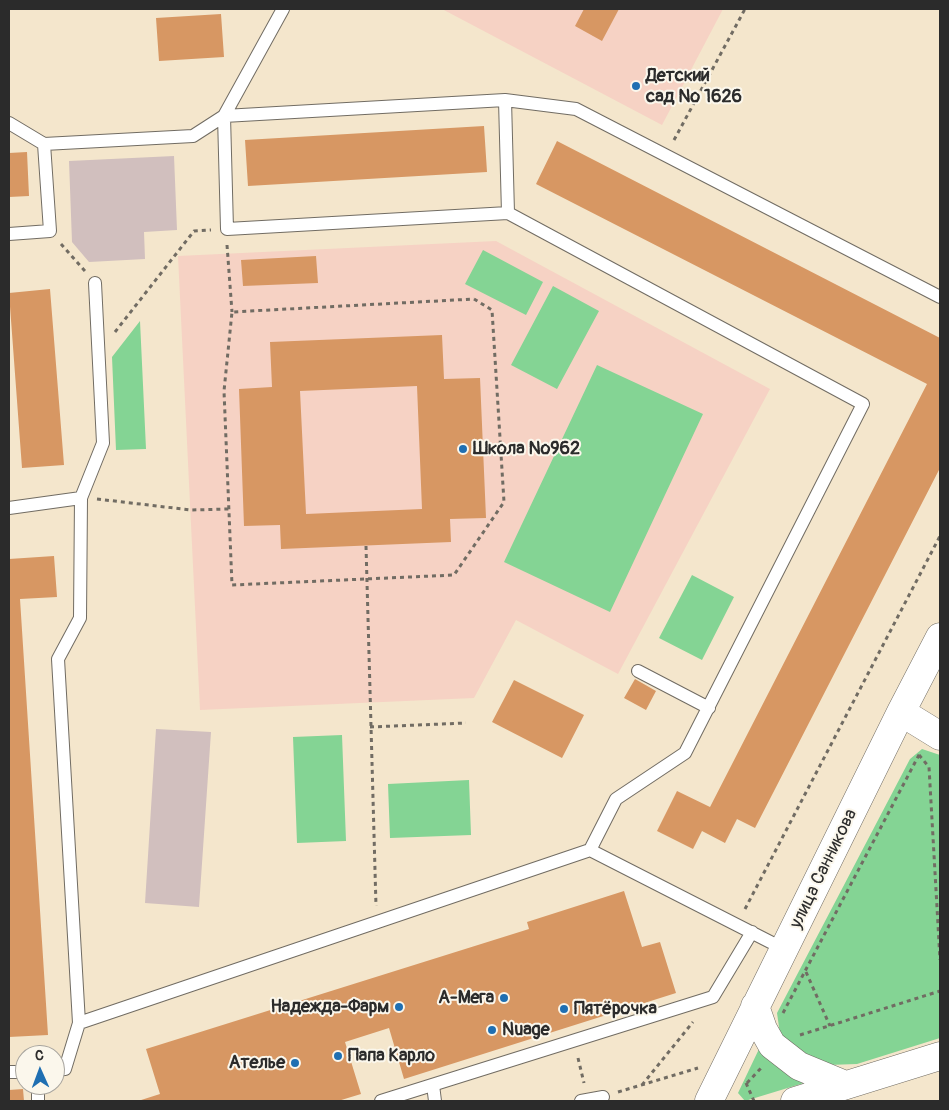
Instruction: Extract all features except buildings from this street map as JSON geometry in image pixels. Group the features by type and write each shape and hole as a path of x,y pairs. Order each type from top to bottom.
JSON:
{"street":[{"name":"улица Санникова","path":"709,1101 734,1078 755,1006 900,712 940,637"},
{"path":"900,712 940,736"},
{"path":"755,1006 763,1029 772,1045 799,1066 845,1085"},
{"path":"795,1101 940,1056"}],"lane":[{"path":"9,122 44,144 193,136 224,116 283,9"},
{"path":"224,116 505,100 576,108 666,156 940,295"},
{"path":"505,100 508,213"},
{"path":"79,1023 377,924 590,850 616,799 685,753 863,404 508,213 226,229 224,116"},
{"path":"9,234 50,231 44,144"},
{"path":"65,1069 79,1023 58,659 80,618 81,498 103,443 95,283"},
{"path":"9,508 81,498"},
{"path":"638,671 709,708"},
{"path":"590,850 784,949"},
{"path":"381,1101 713,997 752,932"},
{"path":"433,1086 436,1101"},
{"path":"585,1100 602,1097"}],"path":[{"path":"666,156 745,9"},
{"path":"100,353 194,231 226,229 232,312 224,391 232,585 454,575 504,502 492,310 474,299 232,312"},
{"path":"50,231 95,283"},
{"path":"81,498 191,510 228,509"},
{"path":"737,924 940,536"},
{"path":"366,546 377,924"},
{"path":"370,727 466,723"},
{"path":"783,1014 919,755 929,767 940,960"},
{"path":"806,972 830,1026"},
{"path":"734,1078 760,1071 783,1026 800,1036 940,991"},
{"path":"642,1086 713,997"},
{"path":"574,1042 585,1100"},
{"path":"602,1097 701,1067 734,1078 754,1101"}],"shaded area":[{"name":"Детский сад № 1626","path":"442,9 723,9 662,125"},
{"path":"174,156 177,230 144,232 145,259 89,262 72,242 69,161"},
{"name":"Школа №962","path":"496,241 770,389 618,674 516,620 474,698 200,710 178,256"},
{"path":"156,729 211,732 199,907 145,903"}],"green space":[{"path":"483,250 543,282 526,315 465,284"},
{"path":"553,286 599,311 557,389 511,365"},
{"path":"140,321 146,449 116,450 112,357"},
{"path":"597,365 703,414 610,612 504,562"},
{"path":"692,575 734,597 702,660 659,638"},
{"path":"342,735 346,841 297,843 293,737"},
{"path":"922,749 940,755 940,1038 857,1064 828,1065 803,1054 780,1034 777,1013 910,759"},
{"path":"469,780 471,835 390,838 388,784"},
{"path":"759,1049 804,1083 745,1101 738,1093"}],"place":[{"name":"Детский сад № 1626","path":"636,86"},
{"name":"Школа №962","path":"463,449"},
{"name":"А-Мега","path":"504,998"},
{"name":"Надежда-Фарм","path":"399,1007"},
{"name":"Пятёрочка","path":"564,1009"},
{"name":"Nuage","path":"492,1030"},
{"name":"Папа Карло","path":"338,1056"},
{"name":"Ателье","path":"295,1063"}]}
